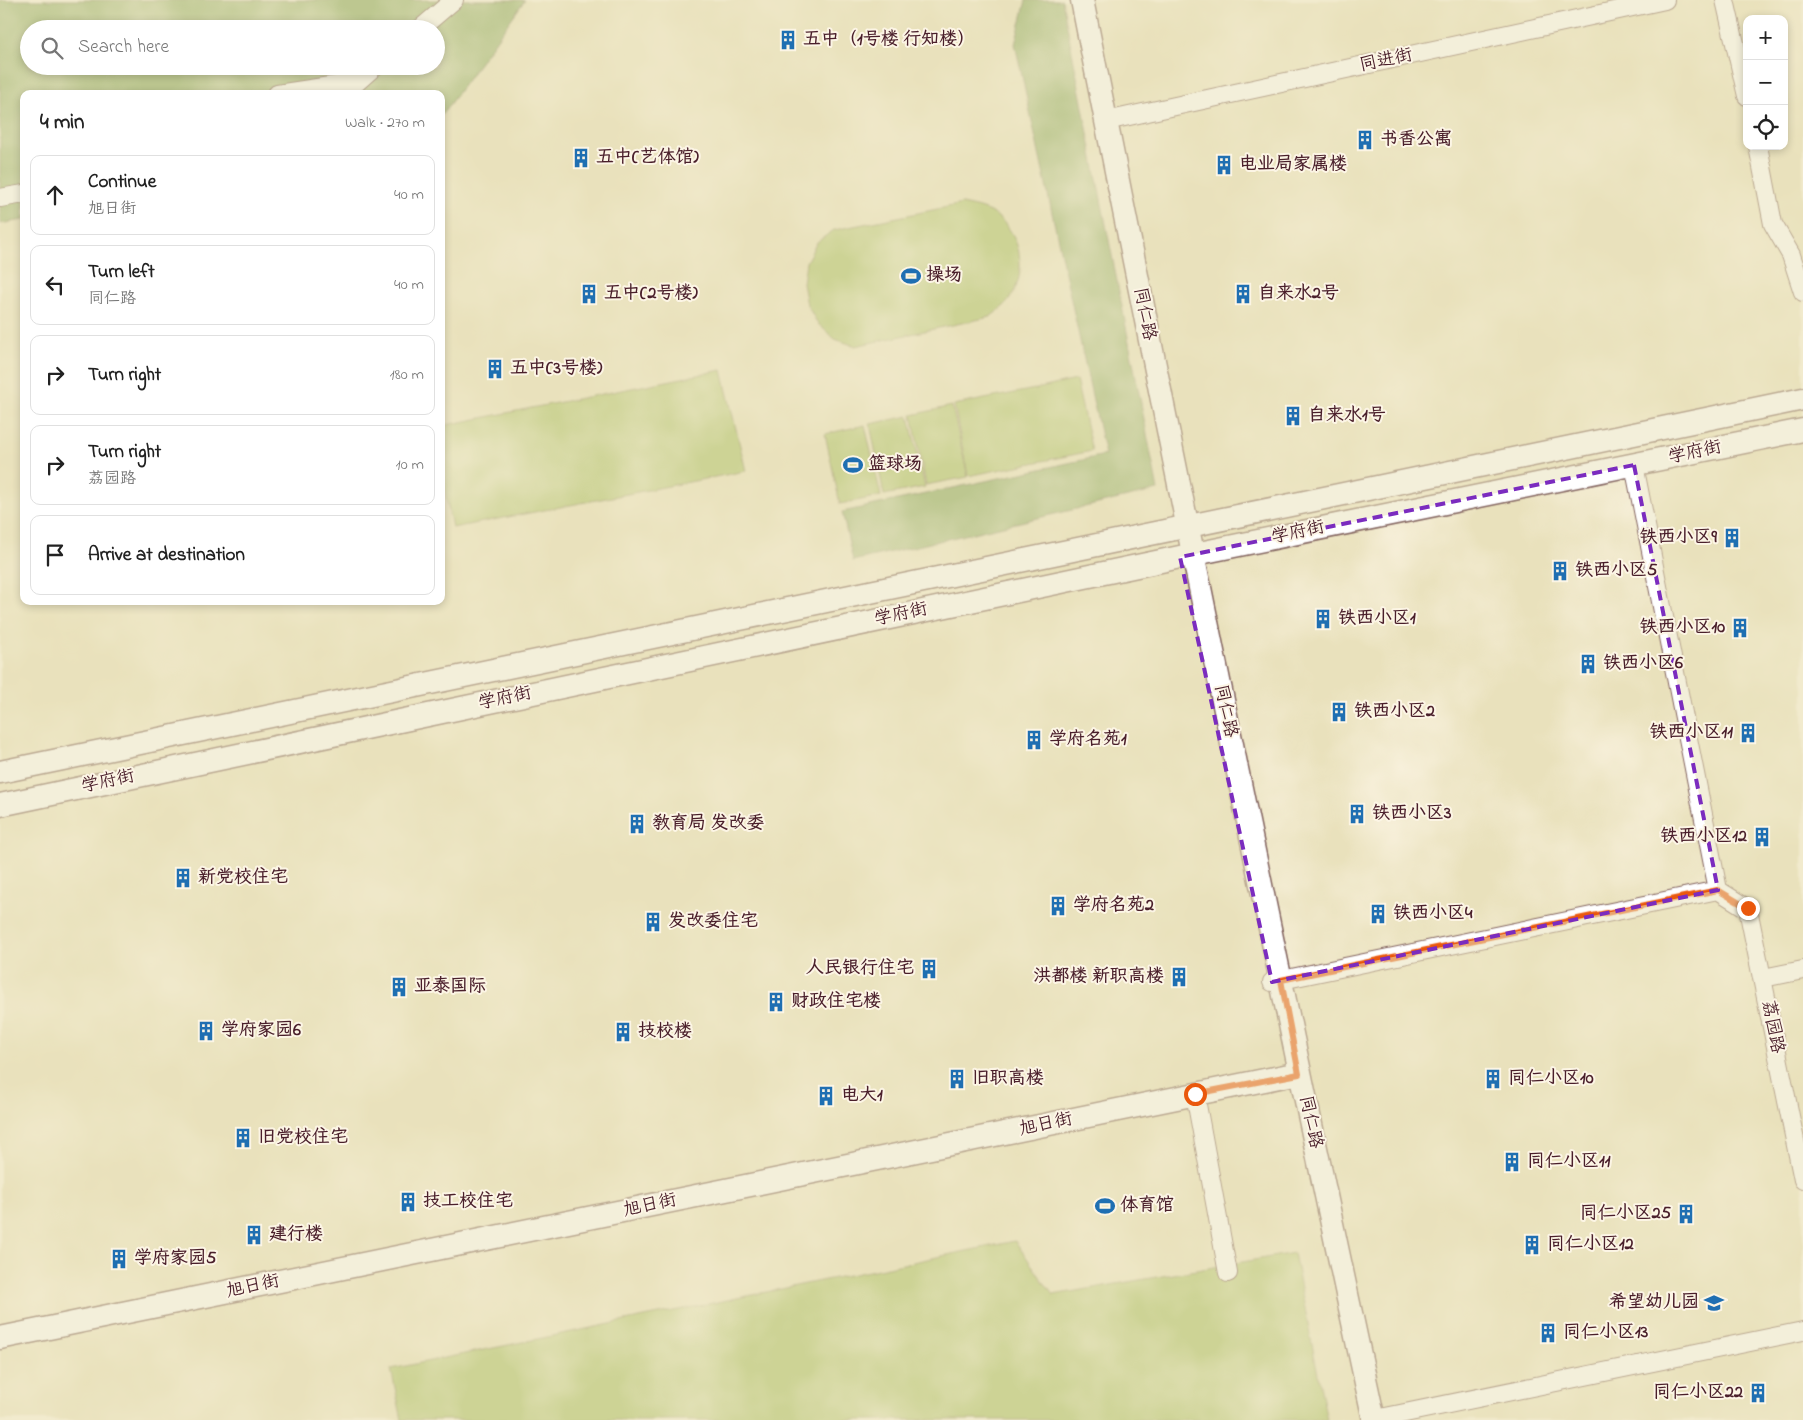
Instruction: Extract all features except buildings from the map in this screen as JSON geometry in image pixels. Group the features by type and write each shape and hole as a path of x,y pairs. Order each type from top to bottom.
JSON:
{"main road":[{"name":"同仁路","path":"1071,0 1181,528"},
{"name":"同仁路","path":"1082,0 1186,556 1370,1420"},
{"name":"学府街","path":"0,772 1803,398"},
{"name":"学府街","path":"0,804 1186,556 1803,430"},
{"name":"旭日街","path":"0,1338 1295,1074"}],"street":[{"path":"431,20 454,0"},
{"name":"同进街","path":"1106,121 1665,0"},
{"path":"1725,0 1743,79"},
{"path":"304,90 357,82 365,75"},
{"path":"1759,150 1774,224 1791,255 1803,292"},
{"path":"0,198 20,195"},
{"path":"1277,981 1718,890 1634,466"},
{"name":"荔园路","path":"1718,890 1748,908 1803,1180"},
{"path":"1763,978 1803,970"},
{"path":"1195,1094 1228,1273"},
{"path":"1370,1420 1803,1331"}],"highlighted area":[{"path":"1634,465 1718,890 1272,982 1180,557"}],"green space":[{"path":"0,0 525,0 445,110 445,90 20,90 20,221 0,224"},
{"path":"1026,0 1062,0 1158,490 853,561 842,512 1105,455 1015,44"},
{"name":"操场","path":"962,204 986,210 998,217 1007,226 1018,247 1020,272 1017,284 1012,295 1002,308 990,317 855,346 835,339 818,324 807,305 803,283 806,262 817,242 834,230"},
{"path":"722,370 746,471 452,528 445,492 445,425"},
{"path":"1076,380 1092,451 968,476 954,405 1035,389 1036,391 1036,389"},
{"name":"篮球场","path":"952,406 968,477 926,485 912,415"},
{"name":"篮球场","path":"909,416 925,487 884,495 870,424"},
{"name":"篮球场","path":"865,425 881,496 840,504 825,434"},
{"path":"1015,1241 1053,1295 1294,1253 1327,1420 402,1420 391,1369"}],"place":[{"name":"五中（1号楼 行知楼）","path":"788,40"},
{"name":"书香公寓","path":"1365,140"},
{"name":"五中(艺体馆)","path":"581,158"},
{"name":"电业局家属楼","path":"1224,165"},
{"name":"操场","path":"911,276"},
{"name":"五中(2号楼)","path":"589,294"},
{"name":"自来水2号","path":"1243,294"},
{"name":"五中(3号楼)","path":"495,369"},
{"name":"自来水1号","path":"1293,416"},
{"name":"篮球场","path":"853,465"},
{"name":"铁西小区9","path":"1732,538"},
{"name":"铁西小区5","path":"1560,571"},
{"name":"铁西小区1","path":"1323,619"},
{"name":"铁西小区10","path":"1740,628"},
{"name":"铁西小区6","path":"1588,664"},
{"name":"铁西小区2","path":"1339,712"},
{"name":"铁西小区11","path":"1748,733"},
{"name":"学府名苑1","path":"1034,740"},
{"name":"铁西小区3","path":"1357,814"},
{"name":"教育局 发改委","path":"637,824"},
{"name":"铁西小区12","path":"1762,837"},
{"name":"新党校住宅","path":"183,878"},
{"name":"学府名苑2","path":"1058,906"},
{"name":"铁西小区4","path":"1378,914"},
{"name":"发改委住宅","path":"653,922"},
{"name":"人民银行住宅","path":"929,969"},
{"name":"洪都楼 新职高楼","path":"1179,977"},
{"name":"亚泰国际","path":"399,987"},
{"name":"财政住宅楼","path":"776,1002"},
{"name":"学府家园6","path":"206,1031"},
{"name":"技校楼","path":"623,1032"},
{"name":"旧职高楼","path":"957,1079"},
{"name":"同仁小区10","path":"1493,1079"},
{"name":"电大1","path":"826,1096"},
{"name":"旧党校住宅","path":"243,1138"},
{"name":"同仁小区11","path":"1512,1162"},
{"name":"技工校住宅","path":"408,1202"},
{"name":"体育馆","path":"1105,1206"},
{"name":"同仁小区25","path":"1686,1214"},
{"name":"建行楼","path":"254,1235"},
{"name":"同仁小区12","path":"1532,1245"},
{"name":"学府家园5","path":"119,1259"},
{"name":"希望幼儿园","path":"1714,1303"},
{"name":"同仁小区13","path":"1548,1333"},
{"name":"同仁小区22","path":"1758,1393"}],"route":[{"path":"1195,1094 1299,1074 1281,980 1718,890 1748,908"}]}
